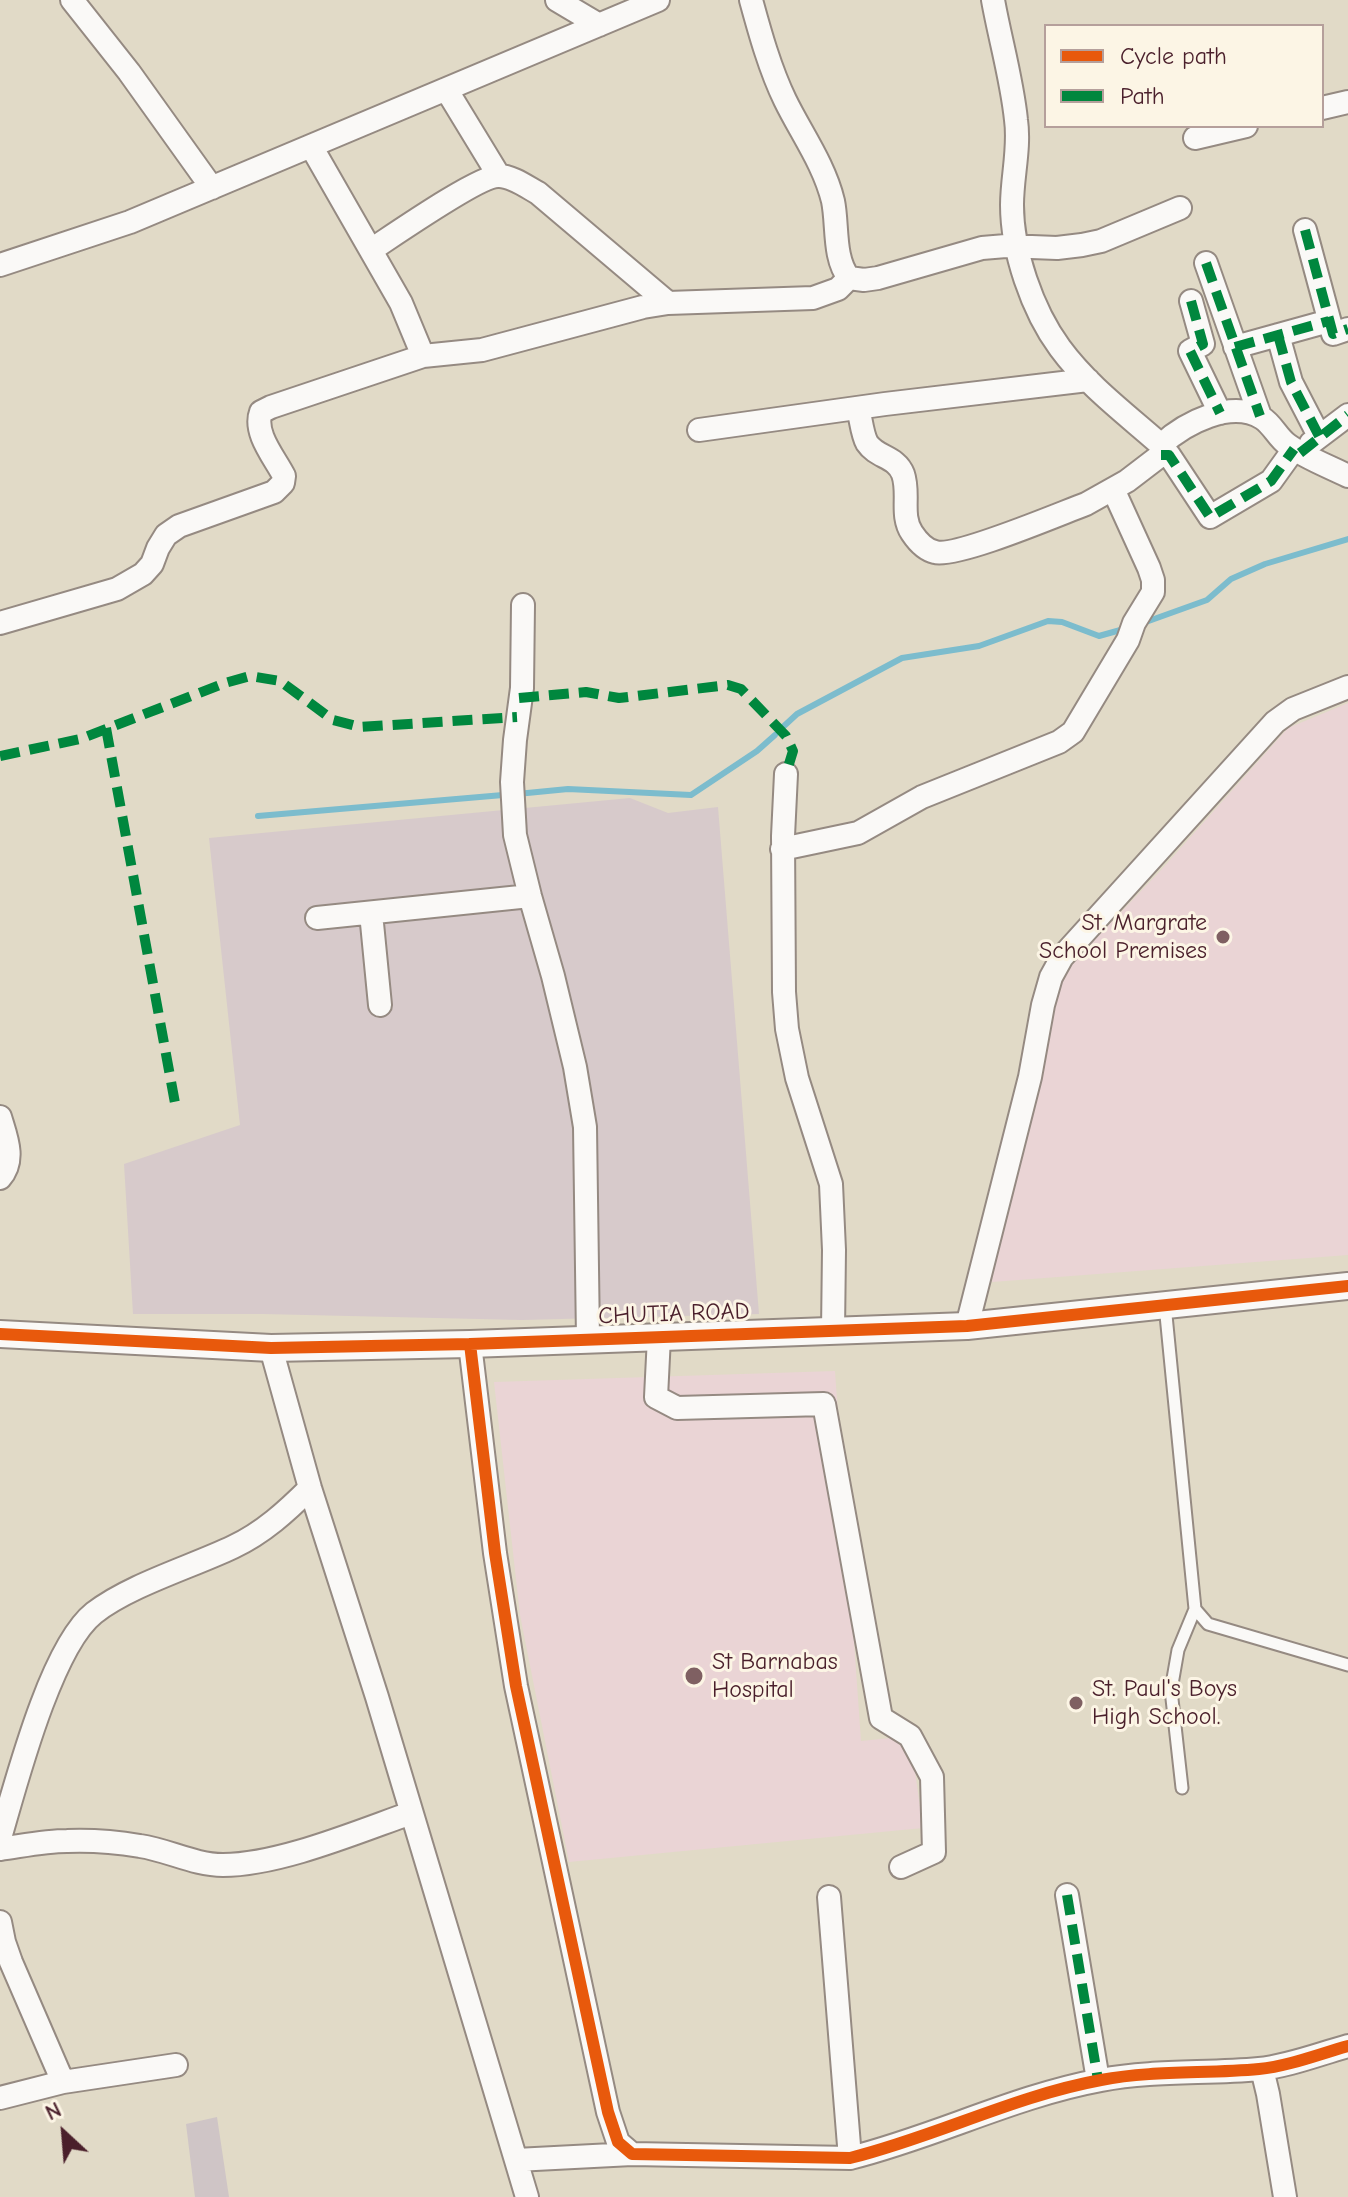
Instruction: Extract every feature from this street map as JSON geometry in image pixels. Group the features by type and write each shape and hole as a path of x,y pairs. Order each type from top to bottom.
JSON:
{"street":[{"path":"72,0 129,72 212,188"},
{"path":"557,0 599,25"},
{"path":"0,265 130,222 658,0"},
{"path":"751,0 785,99 805,135 832,198 839,257 843,271 849,278 878,278 982,248 1057,248 1101,241 1180,208"},
{"path":"993,0 1017,121 1012,204 1016,246 1040,313 1059,347 1107,399 1169,455 1210,517 1271,481 1297,451 1348,415"},
{"path":"446,89 499,176"},
{"path":"1324,108 1348,102"},
{"path":"1195,138 1238,128"},
{"path":"311,146 401,303 423,356"},
{"path":"371,250 476,183 499,176 538,193 668,303"},
{"path":"1235,347 1278,335 1338,325 1305,230"},
{"path":"1206,263 1260,416"},
{"path":"0,623 117,589 143,574 152,564 166,535 179,526 274,492 283,483 284,476 260,429 258,419 261,412 423,356 482,350 668,303 813,298 838,289 849,278"},
{"path":"1191,301 1203,344 1190,351 1220,413"},
{"path":"1278,335 1291,382 1319,436"},
{"path":"699,430 1088,380"},
{"path":"858,408 866,442 878,454 898,464 904,476 905,518 912,533 924,547 937,553 963,550 1086,504 1113,489 1161,450 1171,435 1220,413 1234,411 1260,416 1297,451 1348,476"},
{"path":"782,849 858,833 922,797 1059,742 1073,732 1153,592 1153,580 1113,489"},
{"path":"523,605 522,688 512,782 515,835 575,1067 585,1127 588,1339"},
{"path":"967,1326 1030,1077 1043,1005 1051,977 1062,957 1275,722 1293,709 1348,687"},
{"path":"786,774 782,959 787,1029 797,1078 831,1184 833,1331"},
{"path":"317,918 530,896"},
{"path":"371,913 380,1005"},
{"path":"0,1117 9,1153 9,1164 0,1178"},
{"name":"CHUTIA ROAD","path":"0,1334 271,1348 470,1344 967,1326 1348,1286"},
{"path":"659,1337 656,1397 677,1408 824,1404 881,1718 910,1736 932,1777 934,1852 901,1867"},
{"path":"470,1344 495,1553 516,1686 608,2112 618,2142 632,2154"},
{"path":"271,1348 310,1488 377,1697 527,2197"},
{"path":"0,1838 50,1684 71,1640 93,1614 123,1595 236,1546 277,1521 310,1488"},
{"path":"0,1849 64,1841 117,1842 144,1846 199,1863 236,1865 298,1851 411,1813"},
{"path":"1067,1895 1098,2080"},
{"path":"829,1897 850,2158"},
{"path":"0,1922 11,1962 63,2082"},
{"path":"516,2160 632,2154 850,2158 881,2151 1032,2097 1098,2080 1262,2069 1348,2046"},
{"path":"0,2098 63,2082 176,2065"},
{"path":"1262,2069 1285,2197"}],"lane":[{"path":"1165,1305 1195,1609 1178,1650 1171,1690 1182,1788"},
{"path":"1195,1609 1208,1624 1348,1665"}],"shaded area":[{"name":"St. Margrate School Premises","path":"1348,703 1348,1255 992,1282 1034,1004 1161,870 1288,728"},
{"path":"630,798 668,813 718,807 759,1314 522,1320 133,1314 124,1164 240,1125 209,838"},
{"name":"St Barnabas Hospital","path":"835,1371 861,1741 910,1736 923,1828 569,1862 520,1615 494,1382"}],"building":[{"path":"217,2117 229,2197 195,2197 186,2124"}],"waterway":[{"path":"1143,623 1207,600 1231,579 1265,564 1348,539"},
{"path":"784,726 797,714 902,658 979,646 1048,621 1062,622 1099,636 1124,629"},
{"path":"517,794 568,789 691,795 757,751 775,735"},
{"path":"258,816 503,795"}],"marked path":[{"path":"1305,230 1333,334 1348,329"},
{"path":"1206,263 1260,416"},
{"path":"1191,301 1203,344 1190,351 1220,413"},
{"path":"1235,347 1329,321"},
{"path":"1278,335 1291,382 1319,436"},
{"path":"1300,453 1348,415"},
{"path":"1161,455 1169,455 1210,517 1271,481 1294,449"},
{"path":"0,756 80,739 250,676 280,681 333,720 360,727 517,717"},
{"path":"519,698 586,692 619,698 728,685 741,689 786,736 793,751 786,774"},
{"path":"106,728 175,1103"},
{"path":"1067,1895 1098,2080"}],"cycle path":[{"path":"0,1334 271,1348 470,1344 967,1326 1348,1286"},
{"path":"470,1344 495,1553 516,1686 608,2112 618,2142 632,2154 850,2158 1069,2087 1140,2075 1270,2067 1348,2046"}],"place":[{"name":"St. Margrate School Premises","path":"1223,937"},
{"name":"St Barnabas Hospital","path":"694,1676"},
{"name":"St. Paul's Boys High School.","path":"1076,1703"}]}
